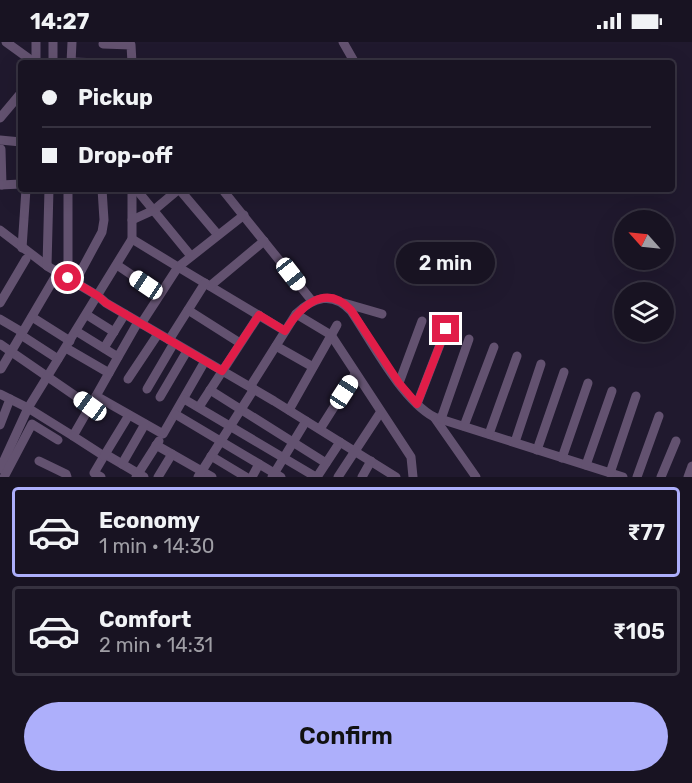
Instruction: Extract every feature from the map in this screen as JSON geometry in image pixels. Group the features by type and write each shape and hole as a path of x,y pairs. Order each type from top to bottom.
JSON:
{"street":[{"path":"6,42 31,60"},
{"path":"35,60 36,42"},
{"path":"53,42 53,60"},
{"path":"71,60 72,42"},
{"path":"343,42 353,60"},
{"path":"103,60 103,43 130,45 132,60"},
{"path":"0,118 18,97"},
{"path":"18,143 2,146 1,185 18,184"},
{"path":"22,248 26,192"},
{"path":"47,266 49,192"},
{"path":"68,192 71,280"},
{"path":"71,280 102,232 104,220 102,192"},
{"path":"0,469 28,408 132,240 134,192"},
{"path":"137,192 191,256"},
{"path":"132,220 154,210 175,192"},
{"path":"182,192 218,235"},
{"path":"225,192 312,302"},
{"path":"73,436 118,357 178,267 244,215"},
{"path":"0,230 57,275 71,280 96,298"},
{"path":"132,240 285,331"},
{"path":"147,389 188,310 208,285 264,240"},
{"path":"1,241 26,259 289,410 396,477"},
{"path":"0,303 4,288 26,259"},
{"path":"117,265 160,294"},
{"path":"1,369 57,275"},
{"path":"200,474 285,331 306,304 319,299 328,299 382,314"},
{"path":"344,303 399,383 417,404 437,418 586,465 603,473 623,477"},
{"path":"188,310 240,343"},
{"path":"104,348 125,314"},
{"path":"296,314 331,336 411,457 412,477"},
{"path":"87,315 114,332"},
{"path":"199,407 259,315"},
{"path":"32,317 109,373"},
{"path":"0,319 58,359"},
{"path":"399,383 422,321"},
{"path":"289,410 337,326"},
{"path":"417,404 446,329"},
{"path":"76,331 118,357"},
{"path":"128,379 158,334"},
{"path":"437,418 469,339"},
{"path":"0,344 90,406"},
{"path":"276,346 313,367"},
{"path":"464,426 494,347"},
{"path":"160,397 187,351"},
{"path":"489,434 517,356"},
{"path":"0,394 28,408 139,476 205,361"},
{"path":"514,442 541,364"},
{"path":"537,450 564,372"},
{"path":"320,429 356,374"},
{"path":"562,458 588,383"},
{"path":"210,390 292,444 326,463"},
{"path":"586,465 612,391"},
{"path":"96,396 163,434"},
{"path":"603,473 636,396"},
{"path":"0,425 10,399"},
{"path":"184,399 317,477 340,442"},
{"path":"338,477 380,413"},
{"path":"175,414 275,476 306,421"},
{"path":"101,477 94,473 129,415"},
{"path":"637,477 659,416"},
{"path":"437,418 476,477"},
{"path":"4,477 30,425 34,424 58,440"},
{"path":"122,464 145,424"},
{"path":"661,477 676,441"},
{"path":"156,445 200,474 212,477"},
{"path":"158,477 172,454"},
{"path":"211,456 246,477"},
{"path":"39,461 66,474 67,477"},
{"path":"362,477 371,461"},
{"path":"252,477 259,464"},
{"path":"688,477 692,466"}],"route":[{"path":"68,278 222,371 259,315 285,331 306,304 319,299 337,299 351,310 399,383 417,404 446,329"}]}
